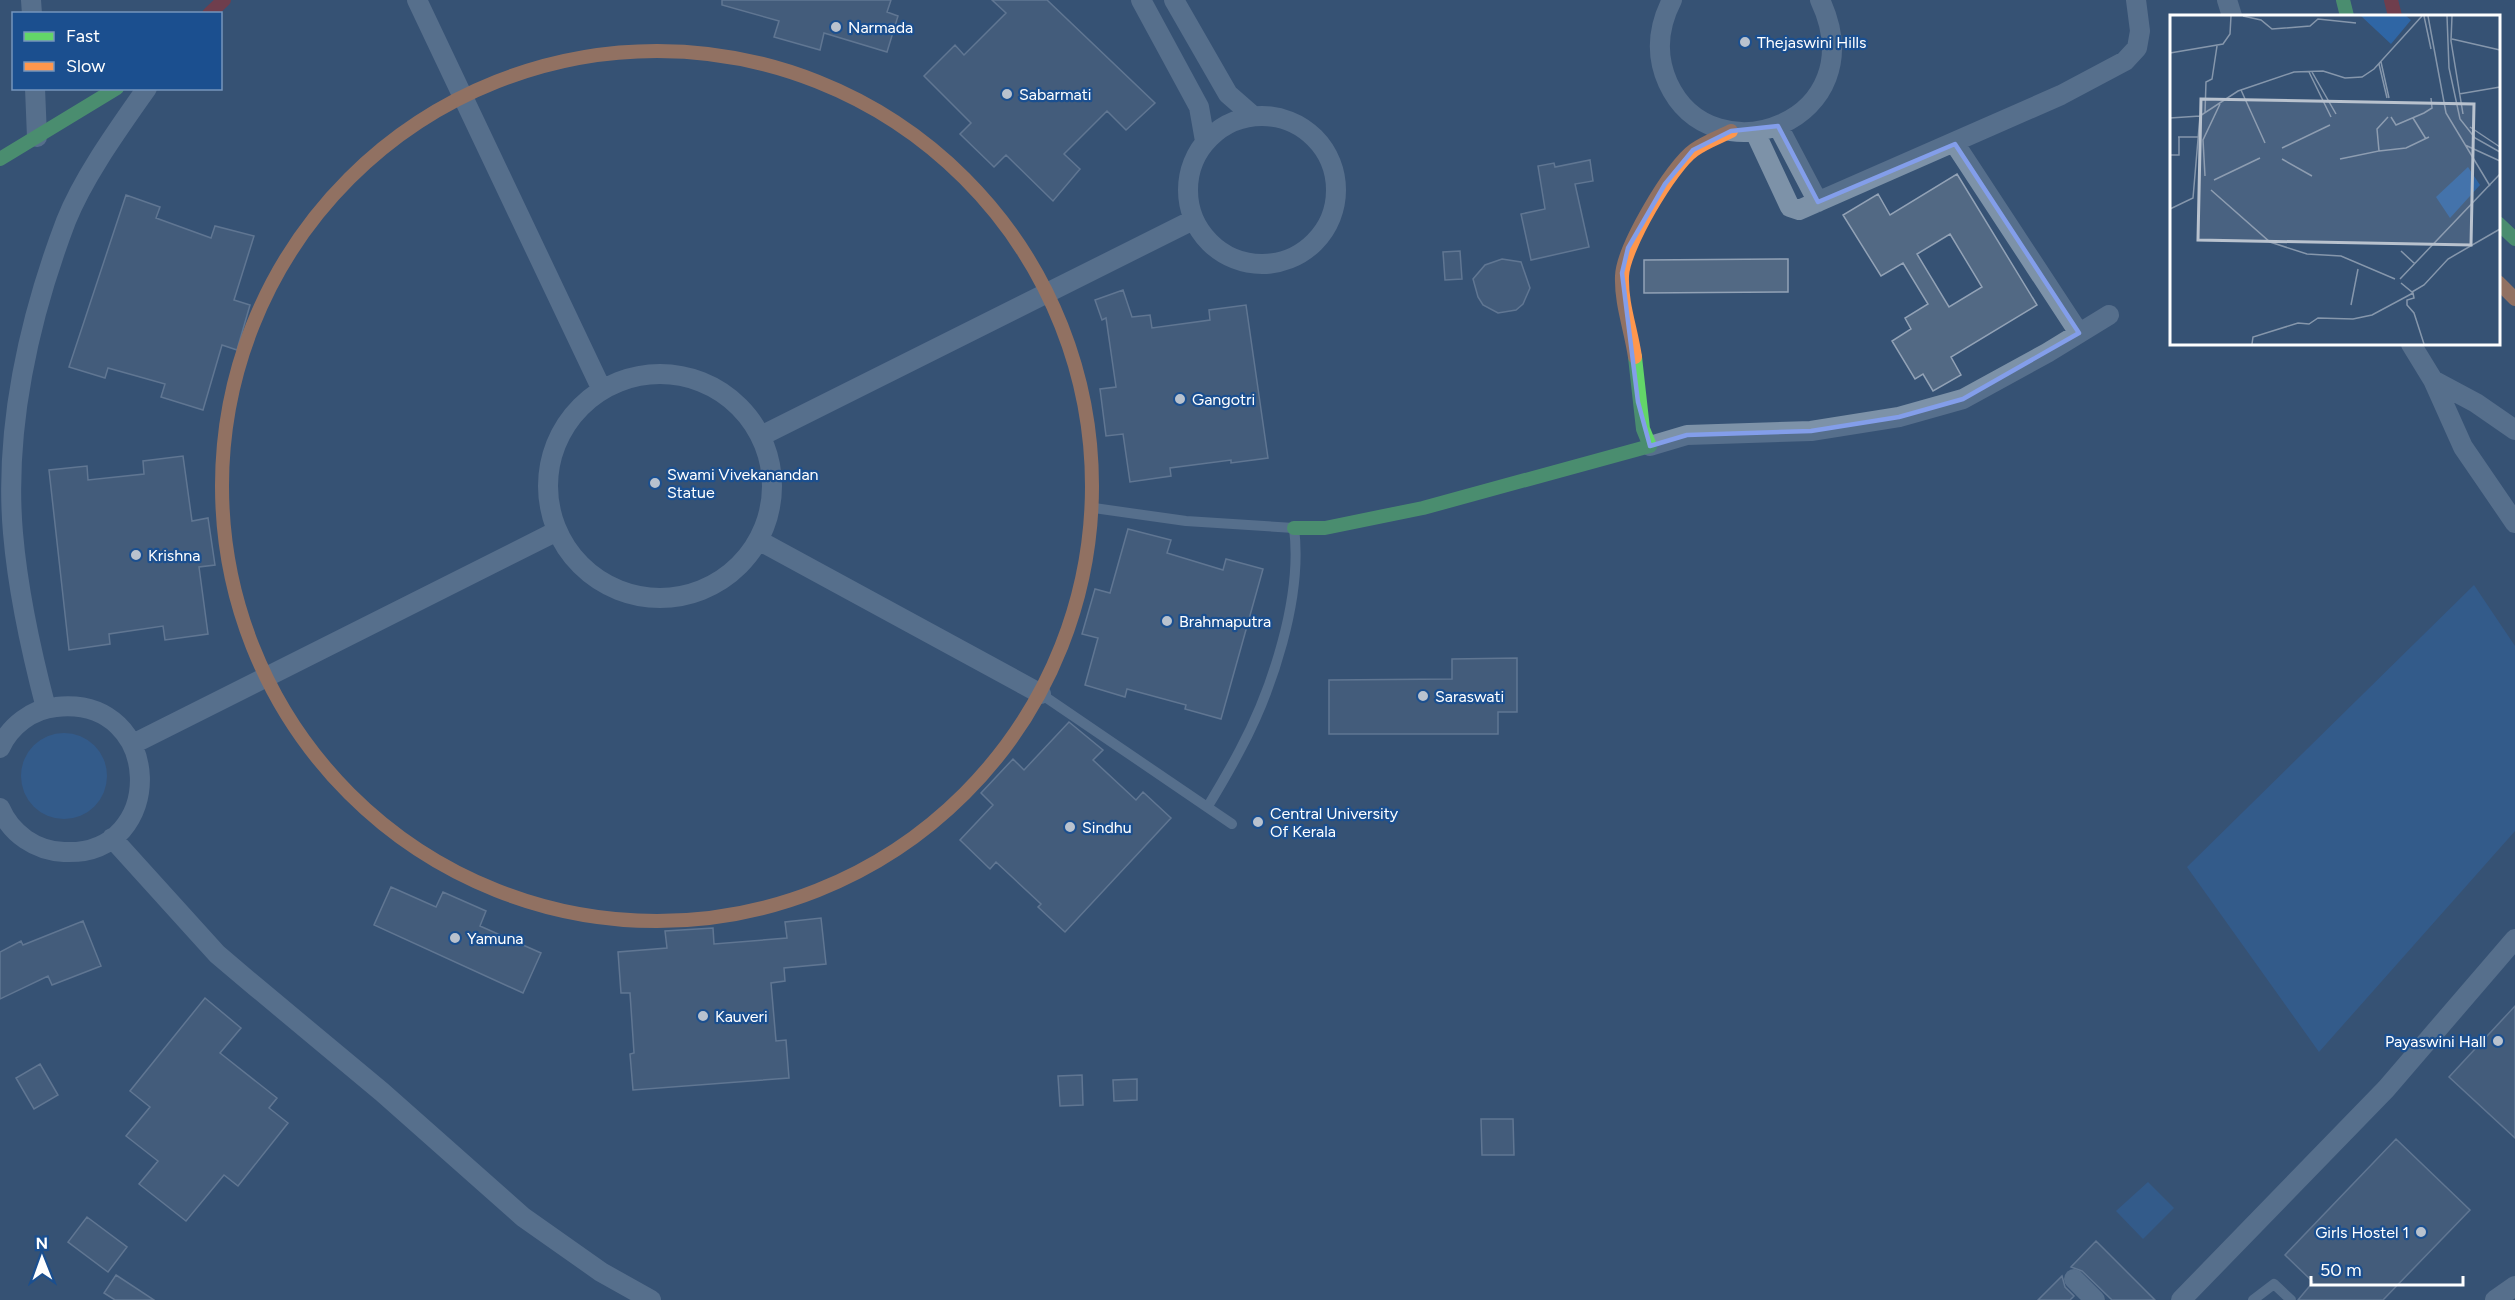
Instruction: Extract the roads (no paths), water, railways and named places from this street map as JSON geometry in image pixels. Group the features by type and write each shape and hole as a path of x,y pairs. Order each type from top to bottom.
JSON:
{"main road":[{"path":"210,12 224,0"},
{"path":"2343,0 2347,15"},
{"path":"2391,0 2395,15"},
{"path":"617,54 698,54 738,59 787,72 852,98 888,117 952,165 1006,224 1048,293 1066,333 1080,376 1089,419 1094,508 1088,556 1072,622 1041,694 1023,724 979,779 928,827 879,860 837,881 775,903 710,917 666,920 579,913 536,903 464,874 416,848 385,825 330,773 306,744 266,679 252,648 235,594 222,515 224,436 234,381 243,348 265,296 287,256 328,201 360,169 404,133 463,98 538,69 617,54"},
{"path":"0,159 114,90"},
{"path":"1294,528 1325,528 1423,508 1650,446 1643,429 1632,336 1623,307 1622,273 1628,248 1665,184 1693,150 1731,131"},
{"path":"2500,224 2515,239"},
{"path":"2500,283 2515,299"}],"street":[{"path":"417,0 602,390"},
{"path":"1141,0 1196,100 1205,130 1205,141"},
{"path":"1174,0 1228,94 1252,115 1289,121 1307,131 1321,145 1331,162 1336,183 1335,204 1329,224 1317,241 1300,254 1281,262 1260,264 1239,261 1220,252 1204,238 1193,220 1187,187 1196,155 1205,141 1218,130 1252,115"},
{"path":"1672,0 1663,19 1659,46 1662,70 1672,92 1688,110 1708,124 1731,131 1755,132 1778,126 1805,109 1817,97 1828,76 1834,49 1830,22 1820,0"},
{"path":"1755,132 1790,207 1799,210 1955,144 2061,95 2125,61 2137,48 2136,0"},
{"path":"2227,0 2232,15"},
{"path":"35,90 37,137"},
{"path":"46,708 28,632 13,531 12,477 23,372 34,323 67,219 118,130 146,90"},
{"path":"1778,126 1818,202"},
{"path":"1955,144 2079,333"},
{"path":"761,436 1193,220"},
{"path":"1650,446 1687,435 1811,432 1899,417 1963,399 2109,315"},
{"path":"2412,345 2433,380 2463,447 2515,523"},
{"path":"661,374 691,378 719,391 743,410 761,436 770,461 772,488 769,515 758,540 740,565 715,584 686,595 655,598 624,592 596,578 573,557 557,531 548,500 548,468 558,437 570,419 602,390 630,378 661,374"},
{"path":"2433,380 2476,403 2515,430"},
{"path":"133,744 557,531"},
{"path":"758,540 1041,694"},
{"path":"0,746 13,728 28,716 46,708 72,705 97,710 118,724 133,744 140,764 142,785 137,805 127,823 112,838 94,848 74,853 54,852 34,845 17,833 0,808"},
{"path":"112,838 187,922 248,981 382,1092 524,1217 602,1272 651,1300"},
{"path":"2187,1298 2386,1089 2515,939"},
{"path":"2074,1279 2095,1300"},
{"path":"2495,1300 2515,1286"}],"lane":[{"path":"1094,508 1186,521 1294,528 1297,548 1292,594 1272,671 1240,751 1208,807"},
{"path":"1041,694 1232,824"},
{"path":"2253,1300 2274,1284 2290,1300"}],"place":[{"name":"Narmada","path":"836,27"},
{"name":"Thejaswini Hills","path":"1745,42"},
{"name":"Sabarmati","path":"1007,94"},
{"name":"Gangotri","path":"1180,399"},
{"name":"Swami Vivekanandan Statue","path":"655,483"},
{"name":"Krishna","path":"136,555"},
{"name":"Brahmaputra","path":"1167,621"},
{"name":"Saraswati","path":"1423,696"},
{"name":"Central University Of Kerala","path":"1258,822"},
{"name":"Sindhu","path":"1070,827"},
{"name":"Yamuna","path":"455,938"},
{"name":"Kauveri","path":"703,1016"},
{"name":"Payaswini Hall","path":"2498,1041"},
{"name":"Girls Hostel 1","path":"2421,1232"}]}
